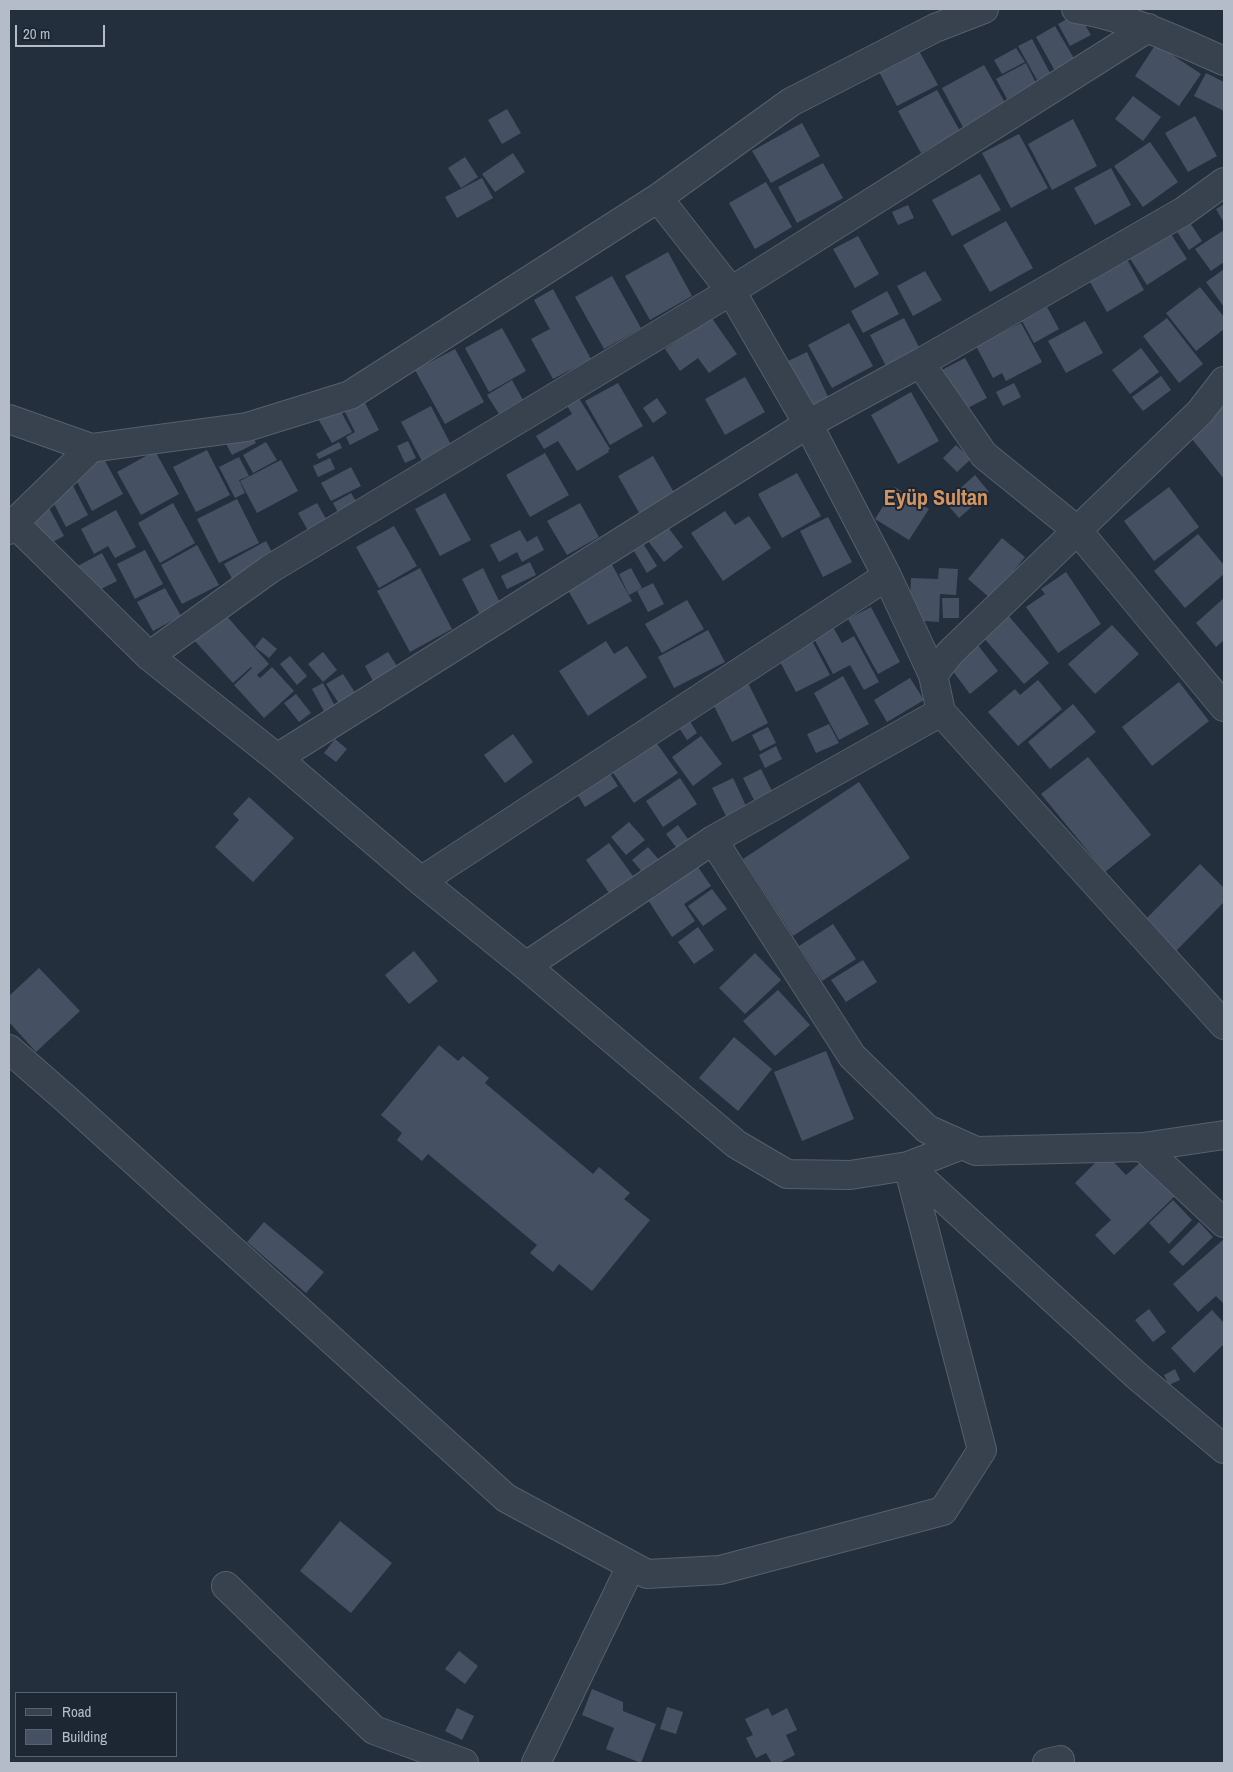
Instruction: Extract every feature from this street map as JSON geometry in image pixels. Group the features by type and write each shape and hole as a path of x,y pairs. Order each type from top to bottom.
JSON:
{"street":[{"path":"9,419 90,448 247,427 350,395 658,198 791,102 935,28 984,9"},
{"path":"1076,9 1090,11 1148,28 1224,61"},
{"path":"150,656 270,569 731,291 1148,28"},
{"path":"277,758 808,424 920,363 1184,211 1224,182"},
{"path":"658,198 731,291 808,424 887,576 932,676 941,712 1224,1025"},
{"path":"920,363 984,455 1078,531 1224,707"},
{"path":"932,676 950,653 1200,412 1224,381"},
{"path":"90,448 11,527 150,656 277,758 736,1144 787,1174 850,1175 908,1166 962,1145"},
{"path":"421,881 887,576"},
{"path":"526,966 713,840 941,712"},
{"path":"713,840 852,1056 927,1129 976,1151 1143,1146 1224,1135"},
{"path":"9,1049 506,1498 647,1574 720,1570 943,1511 982,1450 908,1166"},
{"path":"1143,1146 1224,1223"},
{"path":"908,1166 1136,1375 1224,1449"},
{"path":"536,1763 631,1566"},
{"path":"226,1586 374,1730 464,1763"}],"building":[{"path":"1078,13 1091,35 1070,46 1058,24"},
{"path":"1055,26 1075,60 1055,71 1036,37"},
{"path":"1032,39 1050,73 1037,80 1018,46"},
{"path":"1156,44 1201,74 1179,106 1135,76"},
{"path":"1016,48 1025,62 1002,74 994,60"},
{"path":"918,49 938,85 897,106 878,70"},
{"path":"1026,63 1036,83 1007,99 996,79"},
{"path":"984,65 1008,108 965,131 942,88"},
{"path":"1206,73 1224,82 1224,111 1194,96"},
{"path":"937,90 960,131 921,153 898,111"},
{"path":"1133,96 1161,117 1143,141 1115,119"},
{"path":"507,109 521,133 502,144 488,120"},
{"path":"1195,116 1217,156 1188,172 1165,133"},
{"path":"1073,119 1097,166 1052,190 1028,144"},
{"path":"802,123 820,156 771,183 752,151"},
{"path":"1019,134 1048,188 1011,208 982,153"},
{"path":"1150,142 1178,182 1143,207 1114,166"},
{"path":"513,153 525,172 495,192 482,174"},
{"path":"465,157 478,177 461,188 448,168"},
{"path":"823,163 843,198 797,223 778,187"},
{"path":"1111,168 1131,205 1095,225 1074,188"},
{"path":"980,174 1001,210 952,236 932,200"},
{"path":"482,178 493,198 457,218 445,197"},
{"path":"766,182 792,227 755,249 729,203"},
{"path":"1224,204 1224,223 1216,209"},
{"path":"908,205 914,218 898,225 892,212"},
{"path":"1187,218 1202,241 1189,250 1174,227"},
{"path":"1006,221 1033,268 990,292 963,245"},
{"path":"1167,228 1187,259 1147,285 1127,254"},
{"path":"1224,230 1224,262 1211,271 1195,249"},
{"path":"858,236 879,274 855,288 833,249"},
{"path":"668,252 692,296 650,320 625,276"},
{"path":"1124,254 1144,290 1107,312 1086,275"},
{"path":"1224,269 1224,307 1206,282"},
{"path":"925,271 942,300 913,316 897,286"},
{"path":"612,276 641,328 604,349 575,297"},
{"path":"1200,287 1224,317 1224,329 1196,351 1166,313"},
{"path":"553,289 591,359 553,379 531,339 550,329 534,300"},
{"path":"887,291 899,314 863,333 851,311"},
{"path":"1047,307 1059,329 1034,343 1022,321"},
{"path":"711,317 737,354 709,373 698,358 680,371 665,349"},
{"path":"904,318 921,351 887,368 870,335"},
{"path":"1167,318 1203,364 1179,383 1143,336"},
{"path":"1085,321 1103,353 1066,373 1048,341"},
{"path":"849,323 873,366 832,388 808,345"},
{"path":"1021,323 1042,362 1006,381 1002,373 993,378 976,346"},
{"path":"502,328 526,371 489,392 465,348"},
{"path":"1141,348 1159,372 1130,394 1112,370"},
{"path":"455,349 484,402 445,424 415,370"},
{"path":"807,352 830,401 809,411 786,362"},
{"path":"965,358 987,398 962,411 940,371"},
{"path":"1161,376 1171,390 1143,411 1132,397"},
{"path":"745,377 765,412 725,435 705,399"},
{"path":"512,380 523,400 499,414 487,395"},
{"path":"618,383 643,426 610,445 585,401"},
{"path":"1014,383 1021,397 1003,406 996,392"},
{"path":"911,392 939,441 898,464 871,415"},
{"path":"577,395 610,449 608,450 609,452 577,471 558,441 544,449 536,436 572,414 565,402"},
{"path":"657,398 667,413 653,423 643,408"},
{"path":"363,399 379,430 350,445 346,437 355,432 344,410"},
{"path":"1224,405 1224,479 1188,434"},
{"path":"338,406 352,432 332,443 317,417"},
{"path":"431,406 451,445 422,461 401,422"},
{"path":"249,427 256,443 232,455 224,440"},
{"path":"408,441 416,458 405,463 397,446"},
{"path":"266,442 277,460 253,473 243,455"},
{"path":"339,442 342,448 319,459 316,454"},
{"path":"956,445 971,459 957,472 943,458"},
{"path":"207,450 230,495 196,512 173,467"},
{"path":"155,451 179,494 141,515 117,472"},
{"path":"545,453 569,495 530,517 506,475"},
{"path":"653,456 676,496 641,516 618,476"},
{"path":"103,457 123,494 92,511 73,474"},
{"path":"239,457 249,476 239,480 245,493 235,498 219,467"},
{"path":"330,458 335,469 318,477 313,466"},
{"path":"281,460 298,491 257,513 240,481"},
{"path":"351,467 361,486 331,501 321,483"},
{"path":"797,473 821,516 782,538 758,494"},
{"path":"975,475 989,492 959,518 945,502"},
{"path":"70,480 88,515 66,527 48,492"},
{"path":"895,487 929,509 909,540 875,519"},
{"path":"1169,487 1199,527 1154,561 1124,521"},
{"path":"351,493 361,509 342,520 333,503"},
{"path":"445,493 471,540 440,556 415,509"},
{"path":"237,499 259,543 219,563 197,519"},
{"path":"173,503 195,543 160,563 138,523"},
{"path":"317,503 329,524 310,534 298,513"},
{"path":"580,503 599,537 567,555 547,521"},
{"path":"48,506 64,536 41,548 26,518"},
{"path":"116,510 136,547 115,558 108,546 94,554 81,529"},
{"path":"725,511 735,525 749,516 771,548 723,581 691,533"},
{"path":"828,517 852,562 823,577 800,531"},
{"path":"394,526 417,566 379,588 356,547"},
{"path":"667,526 683,547 664,562 648,541"},
{"path":"520,530 527,542 537,536 544,550 522,562 517,552 499,562 490,545"},
{"path":"1198,534 1224,565 1224,574 1185,608 1154,571"},
{"path":"1002,538 1025,557 991,599 968,579"},
{"path":"266,541 276,560 234,582 224,564"},
{"path":"197,545 219,585 182,604 161,565"},
{"path":"644,545 657,566 647,573 634,551"},
{"path":"145,550 163,584 135,599 117,564"},
{"path":"102,553 117,581 91,594 76,567"},
{"path":"610,561 632,601 588,625 565,585"},
{"path":"530,562 536,575 507,589 501,576"},
{"path":"420,568 452,629 410,652 377,591"},
{"path":"483,568 501,605 480,615 462,579"},
{"path":"631,568 642,588 629,595 619,574"},
{"path":"939,568 958,569 956,595 940,594 939,622 909,620 911,578 938,579"},
{"path":"1066,572 1101,624 1058,653 1026,607 1045,594 1041,589"},
{"path":"653,583 664,604 648,612 637,591"},
{"path":"165,588 181,616 153,631 137,602"},
{"path":"942,598 959,598 959,618 943,618"},
{"path":"1224,598 1224,640 1216,647 1196,623"},
{"path":"687,600 704,629 662,653 645,624"},
{"path":"871,607 900,662 878,674 848,619"},
{"path":"224,613 269,664 257,675 260,678 272,667 294,691 264,718 234,685 252,668 233,683 194,640"},
{"path":"1007,614 1049,663 1024,684 982,636"},
{"path":"829,620 842,643 854,636 879,682 864,690 850,665 833,674 810,631"},
{"path":"1112,625 1139,654 1095,694 1068,664"},
{"path":"708,630 725,662 674,688 658,657"},
{"path":"263,637 277,649 269,658 255,647"},
{"path":"810,637 830,675 796,692 776,654"},
{"path":"606,641 614,654 627,646 647,677 588,716 559,671"},
{"path":"977,644 998,671 970,694 949,666"},
{"path":"323,652 337,670 323,682 308,664"},
{"path":"388,652 397,666 373,681 365,666"},
{"path":"290,656 307,676 297,685 280,664"},
{"path":"343,674 356,694 340,705 326,684"},
{"path":"843,676 869,724 839,740 814,693"},
{"path":"910,678 924,700 887,722 874,700"},
{"path":"1038,680 1062,709 1018,746 988,712 1015,689 1020,695"},
{"path":"747,681 768,723 732,742 711,700"},
{"path":"1179,682 1209,721 1152,766 1122,727"},
{"path":"323,683 336,708 325,713 312,689"},
{"path":"296,694 311,713 299,722 284,703"},
{"path":"1073,704 1096,732 1050,769 1028,742"},
{"path":"687,716 697,733 687,740 676,723"},
{"path":"829,724 839,743 816,753 807,734"},
{"path":"768,727 776,743 760,751 752,735"},
{"path":"513,734 533,762 505,783 484,755"},
{"path":"650,734 678,773 634,803 607,764"},
{"path":"701,736 722,764 693,786 672,757"},
{"path":"335,739 347,749 336,762 324,753"},
{"path":"776,746 782,759 765,768 759,755"},
{"path":"1088,757 1151,835 1105,872 1041,794"},
{"path":"607,769 618,786 585,807 574,789"},
{"path":"761,769 773,793 755,802 743,778"},
{"path":"680,778 697,804 663,827 646,801"},
{"path":"733,778 746,806 726,816 712,788"},
{"path":"859,782 910,858 793,936 743,859"},
{"path":"249,797 294,838 253,882 215,847 239,820 233,814"},
{"path":"629,822 645,840 626,855 611,837"},
{"path":"678,825 690,842 679,851 666,834"},
{"path":"609,843 633,876 609,893 586,860"},
{"path":"648,847 665,867 649,880 632,860"},
{"path":"1200,864 1224,888 1224,902 1176,951 1145,920"},
{"path":"698,867 711,886 684,904 695,921 672,937 648,900"},
{"path":"712,889 727,909 703,926 688,906"},
{"path":"833,924 856,959 822,981 799,946"},
{"path":"698,927 714,950 694,964 678,942"},
{"path":"414,951 438,981 409,1004 385,975"},
{"path":"755,953 781,980 745,1014 719,988"},
{"path":"863,960 877,982 846,1002 831,980"},
{"path":"39,968 80,1011 36,1052 9,1022 9,996"},
{"path":"778,990 810,1025 775,1056 743,1021"},
{"path":"734,1037 772,1069 738,1111 699,1078"},
{"path":"439,1045 458,1061 463,1056 489,1078 485,1083 593,1174 599,1167 630,1193 624,1199 650,1220 592,1291 559,1264 553,1272 530,1253 537,1245 428,1154 422,1161 397,1140 402,1133 381,1115"},
{"path":"826,1051 854,1119 802,1141 774,1072"},
{"path":"1105,1153 1126,1175 1142,1161 1175,1196 1114,1255 1095,1235 1111,1220 1075,1183"},
{"path":"1173,1200 1192,1220 1169,1244 1149,1223"},
{"path":"264,1222 324,1272 306,1293 247,1242"},
{"path":"1199,1222 1213,1237 1183,1266 1169,1252"},
{"path":"1224,1239 1224,1304 1216,1296 1198,1312 1173,1284"},
{"path":"1149,1309 1166,1332 1153,1342 1135,1320"},
{"path":"1212,1310 1224,1323 1224,1344 1194,1373 1171,1348"},
{"path":"1175,1369 1180,1380 1169,1385 1164,1375"},
{"path":"340,1521 392,1563 351,1613 300,1571"},
{"path":"459,1651 478,1666 465,1684 445,1669"},
{"path":"592,1689 623,1702 623,1711 656,1724 641,1763 606,1749 614,1728 582,1715"},
{"path":"667,1707 683,1712 676,1734 660,1729"},
{"path":"457,1708 474,1716 462,1740 445,1731"},
{"path":"768,1708 772,1716 787,1708 797,1730 786,1735 795,1755 779,1763 772,1763 766,1753 756,1758 746,1738 753,1735 745,1719"}],"district":[{"name":"Eyüp Sultan","path":"936,499"}]}
